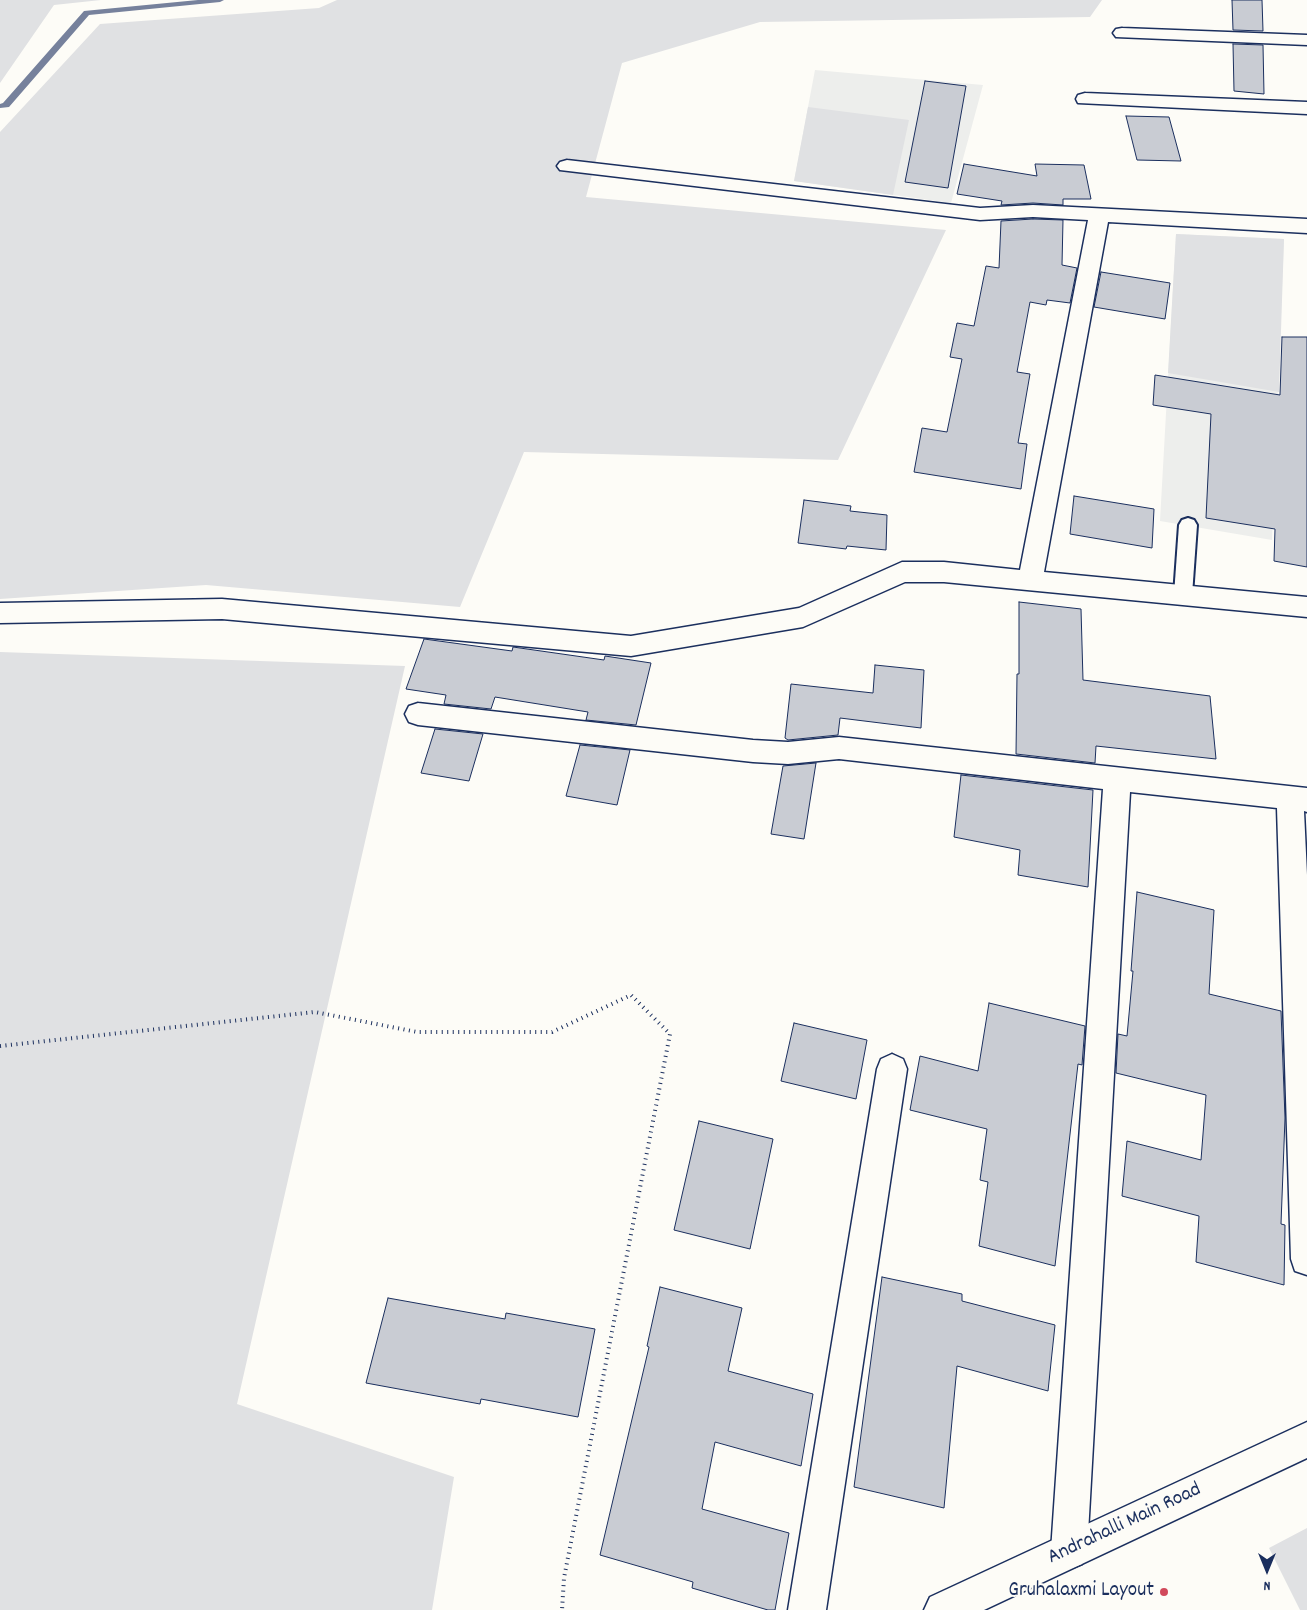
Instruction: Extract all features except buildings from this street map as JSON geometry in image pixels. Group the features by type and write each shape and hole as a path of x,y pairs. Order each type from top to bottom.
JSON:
{"street":[{"path":"1122,33 1307,40"},
{"path":"1085,99 1307,108"},
{"path":"567,166 980,214 1033,211 1307,226"},
{"path":"1030,580 1099,215"},
{"path":"0,614 222,609 631,646 802,617 902,572 944,572 1307,607"},
{"path":"418,714 753,751 788,753 839,748 1298,799 1307,1259"},
{"path":"1069,1551 1116,778"},
{"path":"806,1610 892,1069"},
{"name":"Andrahalli Main Road","path":"943,1610 1307,1440"}],"lane":[{"path":"1183,595 1188,525"}],"path":[{"path":"0,1046 315,1012 418,1032 552,1032 631,995 670,1034 564,1578 562,1610"}],"shaded area":[{"path":"0,0 101,0 54,5 0,83"},
{"path":"337,0 1102,0 1090,17 760,22 622,63 586,197 946,230 838,460 524,452 460,607 206,585 0,599 0,132 100,24 319,8"},
{"path":"815,70 983,85 951,203 794,181"},
{"path":"808,107 909,120 893,195 794,181"},
{"path":"1176,234 1284,239 1272,540 1160,521"},
{"path":"1176,234 1284,239 1279,392 1168,373"},
{"path":"0,652 405,666 237,1404 454,1477 432,1610 0,1610"},
{"path":"1307,1528 1307,1610 1300,1610 1269,1548"}],"waterway":[{"path":"0,106 6,105 87,13 220,0"}],"place":[{"name":"Gruhalaxmi Layout","path":"1164,1592"}]}
